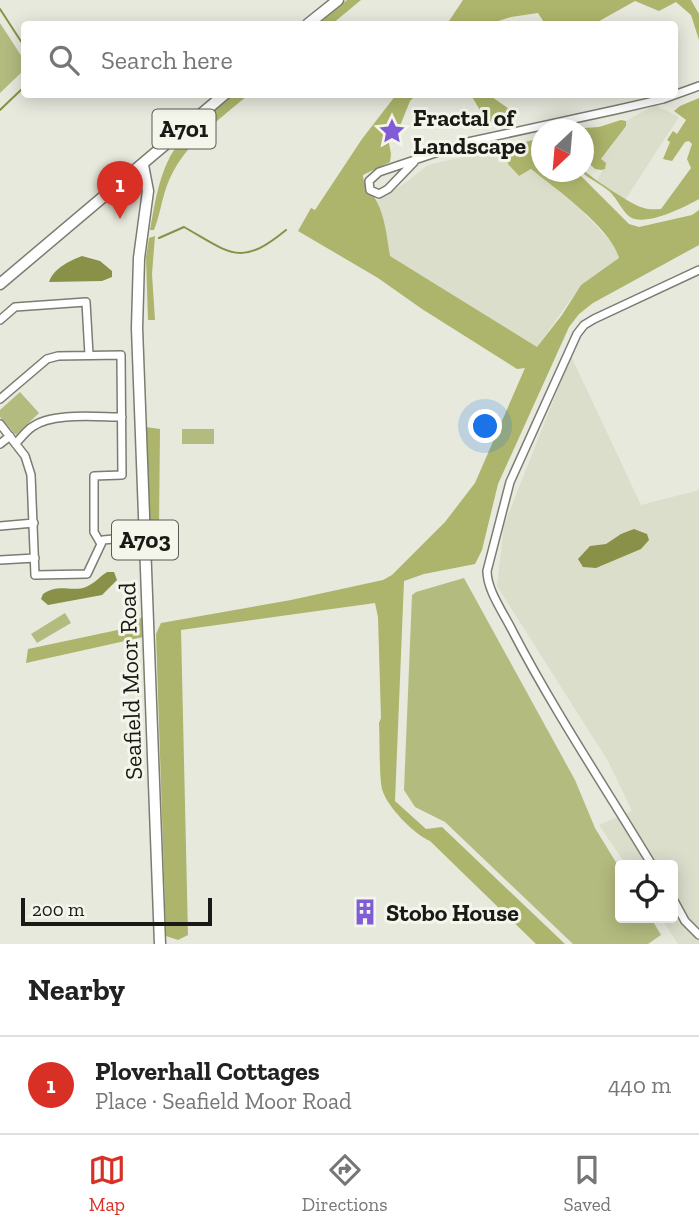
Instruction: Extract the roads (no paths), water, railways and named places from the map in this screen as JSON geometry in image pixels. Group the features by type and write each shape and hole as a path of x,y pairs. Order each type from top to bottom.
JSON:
{"main road":[{"path":"312,21 338,0"},
{"name":"A701","path":"0,284 220,98"},
{"name":"Seafield Moor Road","path":"144,165 148,191 139,258 137,328 160,944"}],"street":[{"path":"678,94 699,86"},
{"path":"414,162 388,189 379,194 369,190 369,181 379,172 468,142 666,98"},
{"path":"649,860 534,673 495,597 487,571 510,482 577,334 584,325 594,319 699,270"},
{"path":"0,320 15,307 86,302 89,355"},
{"path":"0,399 47,359 58,356 121,355 122,475 94,476 94,532 101,544"},
{"path":"0,444 13,440 33,426 48,420 81,416 122,417"},
{"path":"0,424 25,456 30,475 35,575 87,574 103,540 145,536"},
{"path":"0,526 34,523"},
{"path":"0,560 35,558"},
{"path":"678,908 685,921 699,935"}],"waterway":[{"path":"0,9 21,41"},
{"path":"0,110 21,90"},
{"path":"159,238 184,227 224,249 246,253 270,242 286,230"}],"place":[{"name":"Fractal of Landscape","path":"392,131"},
{"name":"Ploverhall Cottages","path":"120,219"},
{"name":"Stobo House","path":"365,912"}]}
